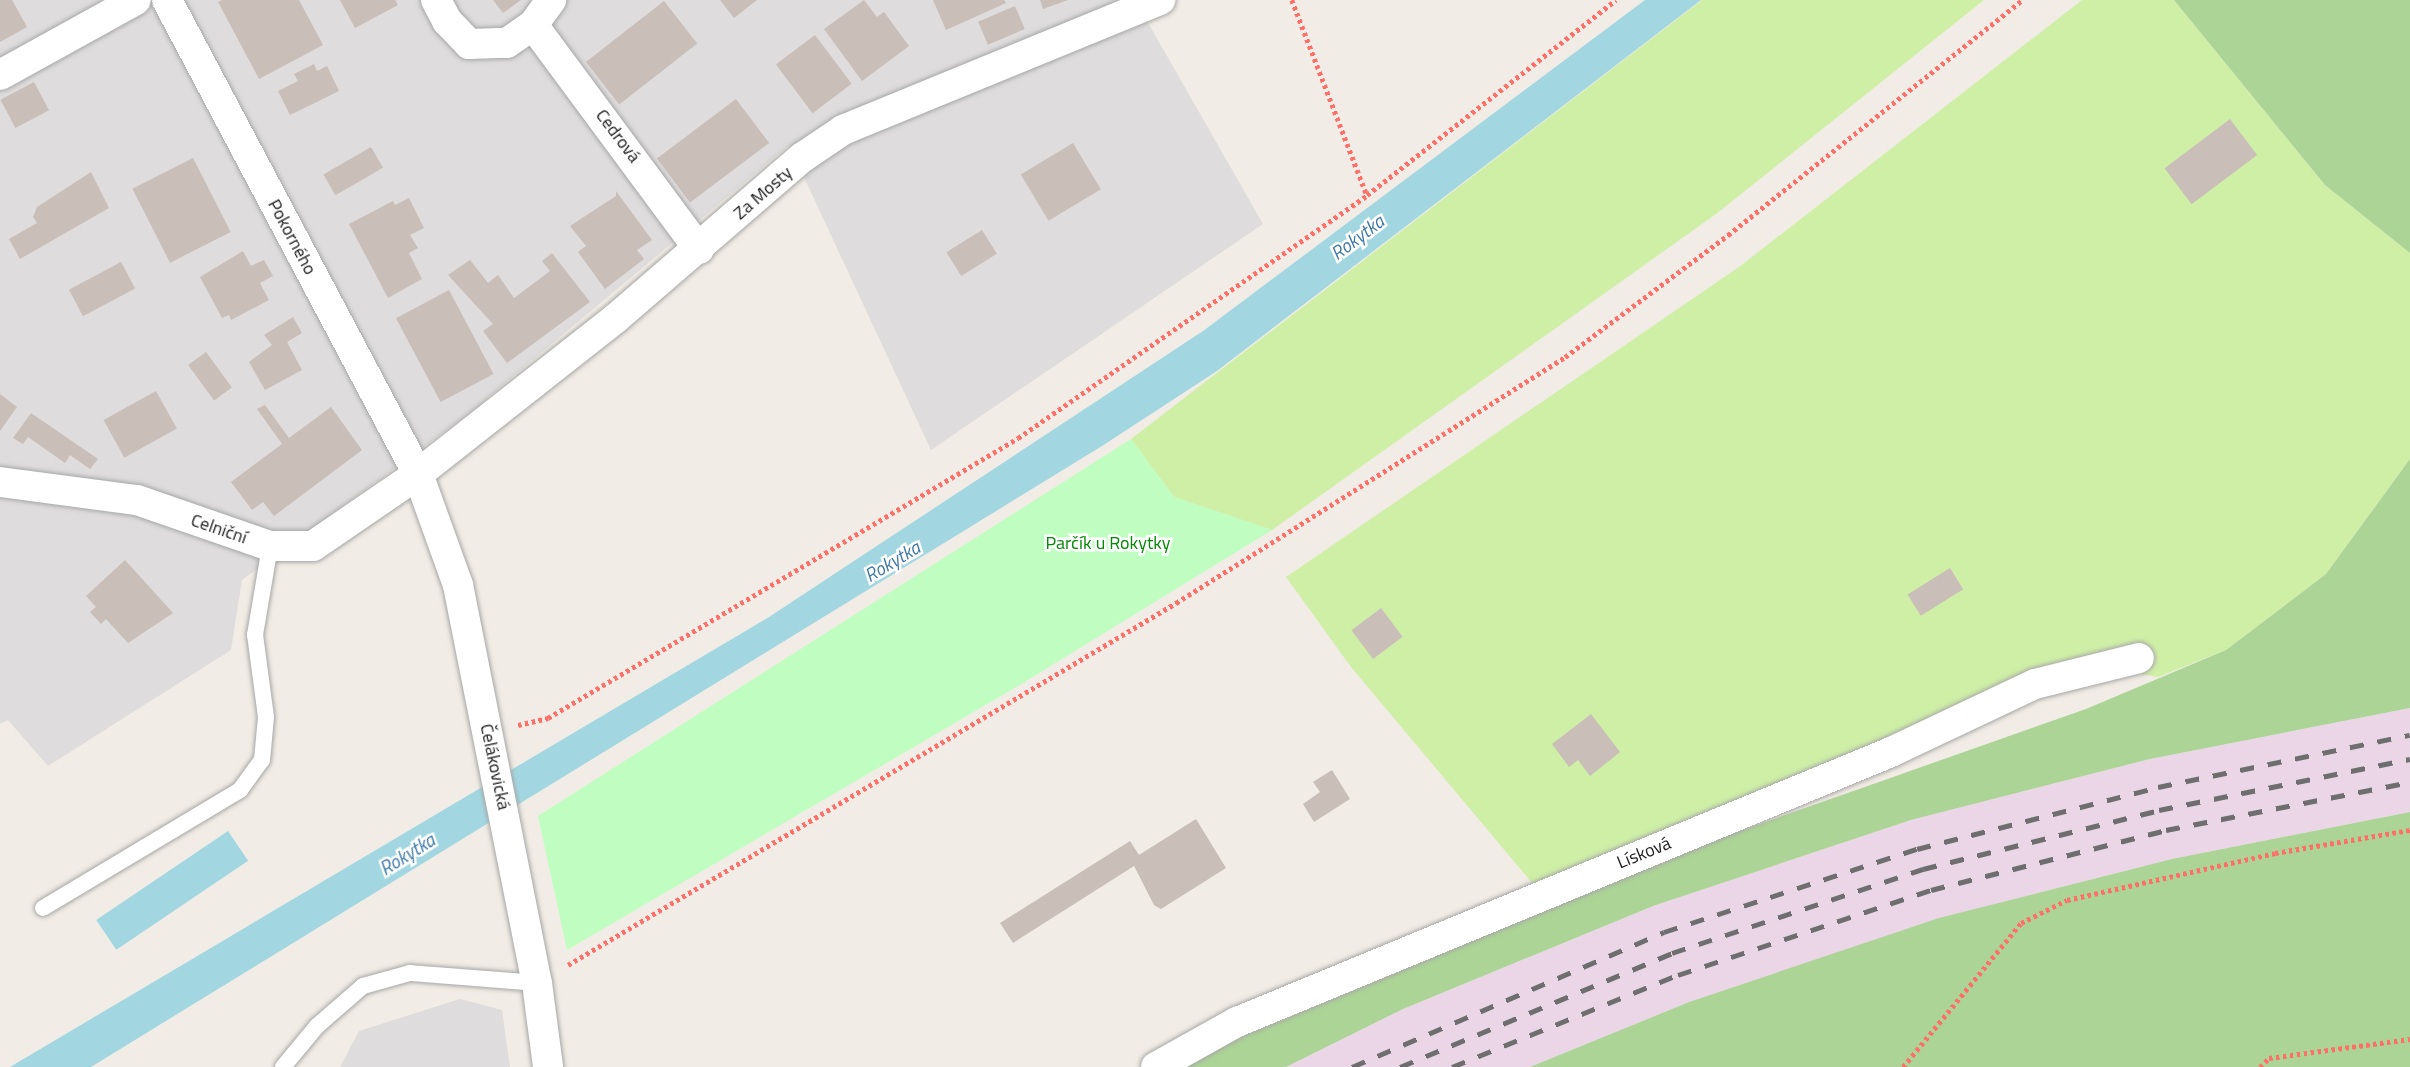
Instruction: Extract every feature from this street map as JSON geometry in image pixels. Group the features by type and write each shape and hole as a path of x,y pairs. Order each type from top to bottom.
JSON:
{"street":[{"path":"0,75 136,0"},
{"name":"Pokorného","path":"167,0 418,474"},
{"path":"436,0 447,21 469,44 507,43 533,26 551,0"},
{"name":"Za Mosty","path":"418,474 699,249 803,157 843,130 1160,0"},
{"name":"Cedrová","path":"533,26 699,249"},
{"name":"Celniční","path":"0,481 137,500 270,546 313,546 418,474"},
{"name":"Čelákovická","path":"418,474 458,585 537,983 548,1067"},
{"name":"Lísková","path":"1156,1067 1237,1022 1891,752 2035,684 2138,658"}],"lane":[{"path":"43,908 240,790 262,760 266,717 255,635 270,546"},
{"path":"283,1067 317,1026 363,986 410,974 537,983"}],"path":[{"path":"1292,0 1367,194"},
{"path":"490,743 548,718 1018,438 1367,194 1616,0"},
{"path":"537,983 1176,603 1565,358 1728,235 2022,0"},
{"path":"1903,1067 2021,923 2067,900 2275,853 2410,830"},
{"path":"2260,1067 2269,1058 2410,1039"}],"shaded area":[{"path":"0,0 1135,0 1263,224 931,450 789,145 468,414 242,580 231,650 48,766 8,720 0,724"},
{"path":"2410,708 2410,812 2172,859 1940,918 1689,1002 1530,1067 1286,1067 1403,1009 1653,906 1911,820 2150,759"},
{"path":"460,999 502,1010 510,1067 340,1067 359,1031"}],"green space":[{"path":"1702,0 1984,0 1716,214 1272,530 1174,497 1131,439"},
{"path":"2082,0 2174,0 2325,185 2410,253 2410,459 2326,574 2226,650 2158,677 2062,661 1538,890 1351,667 1286,577 1739,267"},
{"path":"2174,0 2410,0 2410,253 2325,185"},
{"name":"Parčík u Rokytky","path":"1131,439 1174,497 1272,530 1018,686 567,950 538,816"},
{"path":"2410,459 2410,708 2150,759 1911,820 1653,906 1403,1009 1286,1067 1180,1067 1203,1053 1723,837 2086,709 2226,650 2326,574"},
{"path":"2410,812 2410,1067 1530,1067 1689,1002 1939,918 2172,859"}],"water":[{"name":"Rokytka","path":"1645,0 1701,0 1217,371 1102,446 91,1067 10,1067 769,617 1203,331"},
{"path":"228,831 248,861 116,950 96,920"}],"building":[{"path":"0,0 12,0 27,27 0,42"},
{"path":"299,0 323,45 259,79 218,2"},
{"path":"340,0 395,0 398,5 355,28"},
{"path":"493,0 521,0 503,13"},
{"path":"720,0 757,0 734,18"},
{"path":"864,0 877,17 884,12 909,46 862,81 824,29"},
{"path":"933,0 1004,0 1006,3 946,30"},
{"path":"1040,0 1068,0 1043,9"},
{"path":"664,1 697,44 619,105 586,62"},
{"path":"1015,6 1025,29 988,45 978,22"},
{"path":"815,35 852,84 813,113 776,64"},
{"path":"314,64 317,71 327,66 339,91 290,115 278,91 298,81 294,74"},
{"path":"34,82 49,110 15,128 0,100"},
{"path":"736,99 769,143 690,203 657,159"},
{"path":"2230,119 2257,155 2192,204 2165,168"},
{"path":"1073,143 1101,189 1049,221 1021,174"},
{"path":"371,147 383,168 335,195 323,175"},
{"path":"193,158 231,232 170,263 132,189"},
{"path":"91,172 109,208 20,259 9,239 37,223 33,217 37,207"},
{"path":"616,191 652,240 637,250 644,259 605,289 578,252 586,246 570,226 616,196"},
{"path":"409,198 424,228 410,235 418,248 409,253 422,279 388,298 349,224 393,201 395,205"},
{"path":"982,230 997,254 961,276 946,252"},
{"path":"243,251 251,266 264,260 273,276 260,283 269,300 231,320 229,315 222,318 200,277"},
{"path":"552,253 590,302 507,363 483,331 493,324 448,275 470,260 488,283 498,275 514,298 550,271 542,261"},
{"path":"121,262 135,288 83,316 69,290"},
{"path":"449,290 494,374 441,402 396,318"},
{"path":"293,317 302,333 287,342 302,370 265,390 249,362 272,345 264,335"},
{"path":"206,352 232,388 214,401 188,365"},
{"path":"156,391 177,429 124,458 104,420"},
{"path":"0,394 17,407 0,431"},
{"path":"265,405 289,438 331,407 362,450 274,516 263,502 252,510 231,482 282,444 257,409"},
{"path":"31,413 98,459 90,469 70,455 65,463 28,437 23,444 13,438"},
{"path":"125,560 173,613 128,643 106,619 101,624 90,612 96,607 86,596"},
{"path":"1950,568 1963,589 1921,616 1908,594"},
{"path":"1381,608 1403,637 1373,659 1351,630"},
{"path":"1591,714 1620,752 1590,776 1578,760 1569,767 1552,744"},
{"path":"1332,770 1350,799 1314,822 1303,804 1320,792 1313,782"},
{"path":"1196,819 1226,868 1161,909 1154,905 1134,866 1013,943 1000,923 1130,841 1139,855"}],"railway":[{"path":"1352,1067 1664,932 1917,849 2158,787 2410,735"},
{"path":"1400,1067 1672,953 1923,869 2159,810 2410,759"},
{"path":"1452,1067 1678,975 1931,890 2166,830 2410,782"}]}
